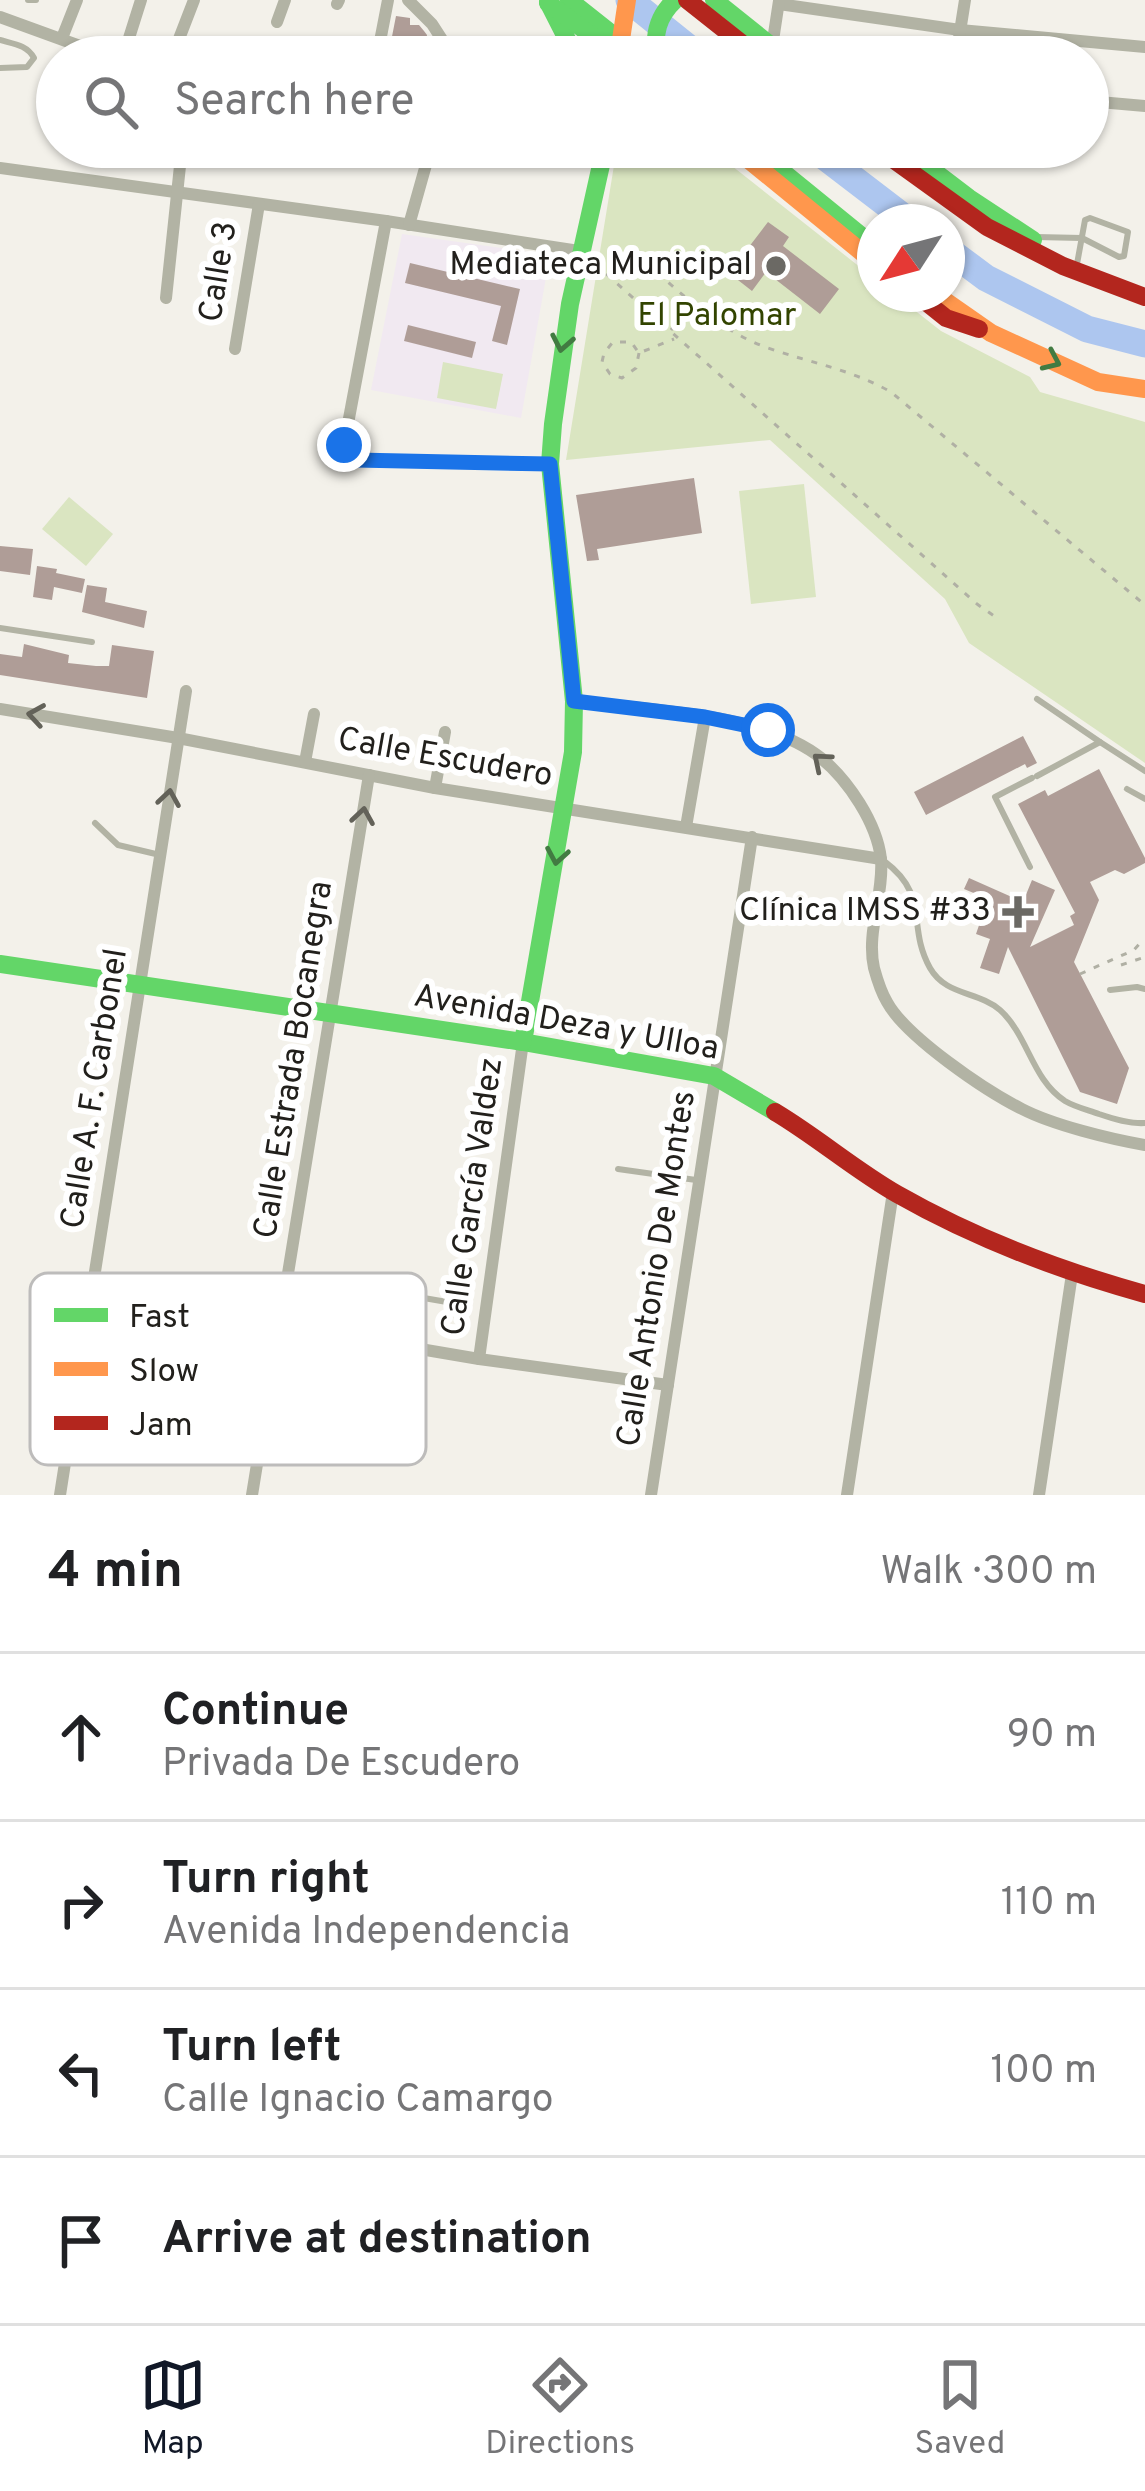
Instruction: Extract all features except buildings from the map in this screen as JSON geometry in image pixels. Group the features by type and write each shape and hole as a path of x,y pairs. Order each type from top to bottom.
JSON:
{"main road":[{"path":"569,0 624,36"},
{"path":"622,36 627,0"},
{"path":"714,0 753,36"},
{"path":"546,1 593,36"},
{"path":"546,1 565,36"},
{"path":"656,36 659,22 676,2 739,36"},
{"path":"523,1042 572,752 574,701 550,464 558,366 599,168"},
{"path":"759,168 857,247"},
{"path":"778,168 857,233"},
{"path":"904,168 987,227 1069,269 1145,297"},
{"path":"929,168 1069,269"},
{"path":"938,312 1098,382 1145,389"},
{"path":"958,312 991,333"},
{"name":"Avenida Deza y Ulloa","path":"0,964 523,1042 714,1076 811,1134 892,1192 1018,1254 1145,1294"}],"street":[{"path":"63,36 77,0"},
{"path":"130,36 141,0"},
{"path":"180,36 194,0"},
{"path":"278,22 285,0"},
{"path":"381,36 388,0"},
{"path":"408,0 440,36"},
{"path":"959,36 965,0"},
{"path":"774,36 779,2 1025,36"},
{"path":"0,17 56,36"},
{"path":"1109,44 1145,47"},
{"path":"1109,103 1145,106"},
{"path":"0,168 579,251"},
{"name":"Calle 3","path":"166,298 180,168"},
{"path":"410,225 425,168"},
{"name":"Calle 3","path":"235,349 259,204"},
{"path":"344,445 386,221"},
{"name":"Calle A. F. Carbonel","path":"95,1273 186,691"},
{"path":"574,701 768,730 822,759 871,826 880,859 872,953 888,1004 910,1030 985,1088 1026,1112 1145,1145"},
{"name":"Calle Escudero","path":"0,709 435,788 880,859"},
{"path":"305,762 314,714"},
{"path":"686,827 705,717"},
{"path":"435,788 445,732"},
{"name":"Calle Estrada Bocanegra","path":"288,1273 369,775"},
{"name":"Calle Antonio De Montes","path":"651,1495 752,837"},
{"name":"Calle García Valdez","path":"479,1359 523,1042"},
{"path":"847,1495 892,1192"},
{"path":"1040,1495 1072,1274"},
{"path":"426,1349 668,1385"},
{"name":"Calle A. F. Carbonel","path":"60,1495 65,1465"},
{"name":"Calle Estrada Bocanegra","path":"252,1495 257,1465"}],"lane":[{"path":"0,40 21,45 34,58 27,68 0,68"},
{"path":"1026,236 1082,238 1119,257 1124,256 1129,235 1125,229 1085,220 1082,238 1069,269"},
{"path":"0,628 92,642"},
{"path":"1036,699 1145,771"},
{"path":"1030,866 995,797 1100,742"},
{"path":"1127,789 1145,799"},
{"path":"95,823 118,845 160,855"},
{"path":"880,859 896,871 914,898 922,948 943,984 996,1006 1046,1082 1065,1101 1107,1117 1145,1123"},
{"path":"1110,990 1145,989"},
{"path":"618,1169 700,1181"},
{"path":"426,1299 447,1301"}],"path":[{"path":"274,36 278,22"},
{"path":"579,251 994,616"},
{"path":"646,263 721,325 754,342 842,368 891,392 1145,605"},
{"path":"670,332 691,302"},
{"path":"639,353 676,338"},
{"path":"618,340 631,342 639,353 637,368 622,378 610,374 602,362 607,347 618,340"},
{"path":"344,445 356,460 550,464"},
{"path":"1081,974 1134,950 1142,941"},
{"path":"1120,965 1145,957"}],"shaded area":[{"path":"402,234 550,255 521,418 371,390"}],"green space":[{"name":"El Palomar","path":"614,168 735,168 857,265 857,312 917,312 941,331 1030,377 1040,392 1145,422 1145,763 969,643 945,599 770,440 566,460"},
{"path":"443,362 503,374 496,409 437,398"},
{"path":"804,484 816,597 751,604 739,491"},
{"path":"69,497 113,534 86,566 42,529"}],"waterway":[{"path":"629,0 674,36"},
{"path":"839,168 886,204"},
{"path":"965,262 986,278 1087,329 1145,344"}],"traffic: fast":[{"path":"569,0 614,36"},
{"path":"657,36 664,12 675,0"},
{"path":"714,0 759,36"},
{"path":"548,2 565,36"},
{"path":"548,3 593,36"},
{"path":"600,168 570,304 553,424 550,464 574,701 573,752 523,1042 714,1076 775,1112"},
{"path":"778,168 857,232"},
{"path":"930,168 1033,240"},
{"path":"0,964 523,1042"}],"traffic: slow":[{"path":"622,36 627,0"},
{"path":"759,168 857,248"},
{"path":"961,312 991,333 1098,382 1145,389"}],"traffic: jam":[{"path":"687,0 732,36"},
{"path":"905,168 987,227 1063,266 1145,297"},
{"path":"938,312 979,329"},
{"path":"775,1112 881,1185 957,1225 1049,1264 1145,1294"}],"place":[{"name":"Mediateca Municipal","path":"776,266"},
{"name":"Clínica IMSS #33","path":"1018,912"}],"route":[{"path":"344,445 356,460 550,464 574,701 768,730"}]}
